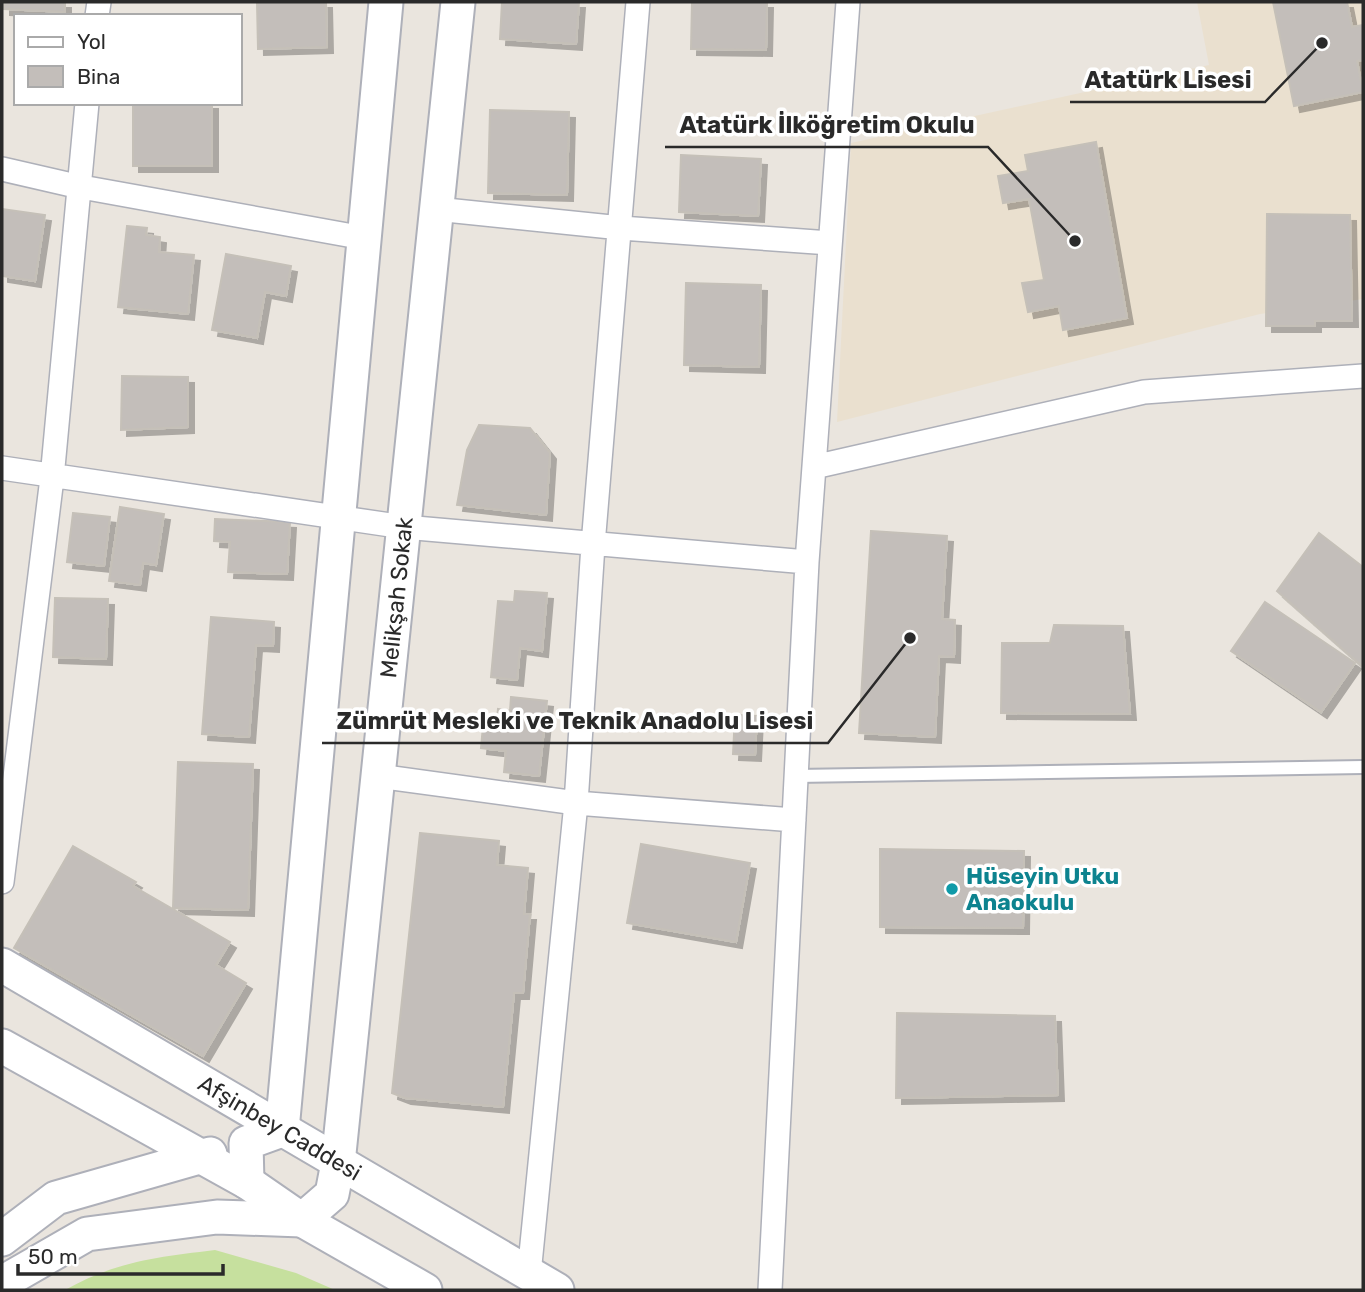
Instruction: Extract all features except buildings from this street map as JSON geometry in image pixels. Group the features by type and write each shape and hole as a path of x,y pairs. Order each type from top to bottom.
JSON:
{"street":[{"path":"2,1239 56,1198 200,1157 282,1130 386,2"},
{"name":"Melikşah Sokak","path":"302,1220 332,1194 338,1163 458,2"},
{"path":"529,1274 576,803 593,545 638,2"},
{"path":"770,1290 807,562 848,2"},
{"path":"2,882 52,478 76,186 87,105"},
{"path":"2,169 76,186 364,238"},
{"path":"436,209 621,228 830,243"},
{"path":"814,467 1144,392 1363,376"},
{"path":"2,468 52,478 404,527 807,562"},
{"path":"378,776 576,803 794,820"},
{"name":"Afşinbey Caddesi","path":"2,965 557,1290"},
{"path":"2,1046 247,1182 302,1220 425,1290"},
{"path":"246,1143 247,1182"},
{"path":"2,1283 87,1234 217,1217 302,1220"}],"lane":[{"path":"796,776 1363,767"}],"shaded area":[{"path":"1197,2 1363,2 1363,299 1260,314 837,422 851,143 1209,65"}],"green space":[{"path":"215,1250 296,1273 335,1290 65,1290 120,1266"}],"place":[{"name":"Atatürk Lisesi","path":"1322,43"},
{"name":"Atatürk İlköğretim Okulu","path":"1075,241"},
{"name":"Zümrüt Mesleki ve Teknik Anadolu Lisesi","path":"910,638"},
{"name":"Hüseyin Utku Anaokulu","path":"952,889"}]}
